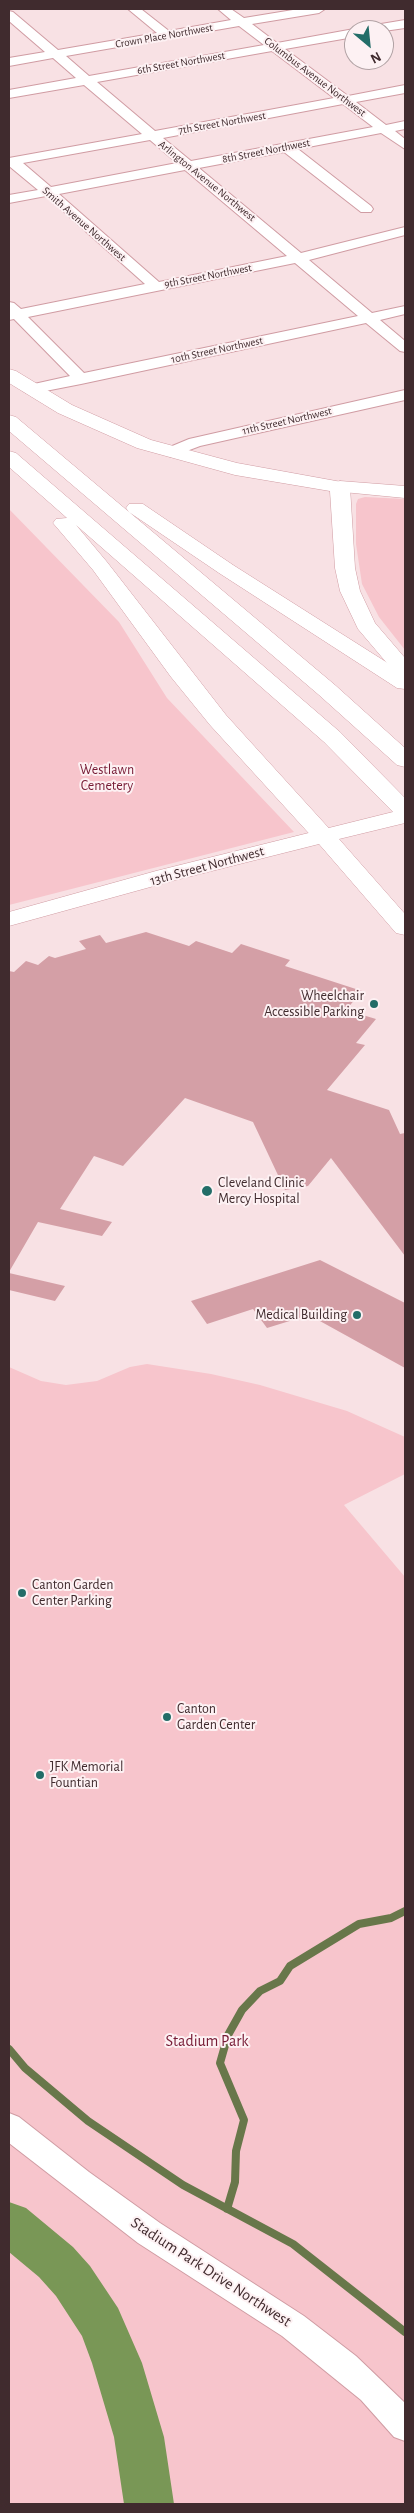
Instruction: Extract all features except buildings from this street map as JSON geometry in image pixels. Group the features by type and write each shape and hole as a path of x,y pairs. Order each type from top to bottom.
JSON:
{"main road":[{"path":"9,375 30,389 86,419 144,444 171,452 243,471 340,487 405,492"},
{"path":"9,406 144,514 405,683"},
{"path":"9,420 327,690 405,760"},
{"path":"9,457 310,717 405,811"},
{"path":"9,473 72,532 218,720 405,928"},
{"path":"340,487 345,568 350,591 365,624 388,653 405,670"},
{"name":"13th Street Northwest","path":"9,919 323,835 405,816"}],"street":[{"path":"134,9 167,35"},
{"name":"Columbus Avenue Northwest","path":"224,9 405,145"},
{"name":"Crown Place Northwest","path":"9,62 320,9"},
{"name":"Arlington Avenue Northwest","path":"9,15 405,348"},
{"name":"6th Street Northwest","path":"9,94 344,35"},
{"name":"7th Street Northwest","path":"11,162 405,89"},
{"name":"8th Street Northwest","path":"9,199 405,124"},
{"path":"287,147 366,209"},
{"name":"Smith Avenue Northwest","path":"11,162 155,286"},
{"name":"9th Street Northwest","path":"12,312 299,258 405,231"},
{"name":"10th Street Northwest","path":"30,389 405,310"},
{"path":"12,312 81,378"},
{"name":"11th Street Northwest","path":"171,452 195,442 405,395"},
{"name":"Stadium Park Drive Northwest","path":"9,2126 78,2181 149,2233 300,2331 372,2390 405,2426"}],"green space":[{"path":"365,497 405,499 405,650 379,617 362,584 356,544 356,504 358,499"},
{"name":"Westlawn Cemetery","path":"9,509 119,622 167,698 294,832 9,905"},
{"name":"Stadium Park","path":"147,1364 211,1374 260,1385 347,1411 405,1437 405,1474 344,1505 405,1577 405,2504 9,2504 9,1367 41,1381 66,1385 97,1381 130,1367"}],"waterway":[{"path":"227,2209 235,2182 236,2151 244,2120 220,2063 228,2035 242,2010 260,1991 280,1981 290,1966 359,1924 391,1918 405,1911"},
{"path":"9,2049 25,2068 88,2121 183,2185 227,2209"},
{"path":"227,2209 293,2244 405,2332"},
{"path":"9,2223 56,2262 73,2281 101,2324 117,2363 139,2437 149,2504"}],"place":[{"name":"Wheelchair Accessible Parking","path":"374,1004"},
{"name":"Cleveland Clinic Mercy Hospital","path":"207,1191"},
{"name":"Medical Building","path":"357,1315"},
{"name":"Canton Garden Center Parking","path":"22,1593"},
{"name":"Canton Garden Center","path":"167,1717"},
{"name":"JFK Memorial Fountian","path":"40,1775"}]}
